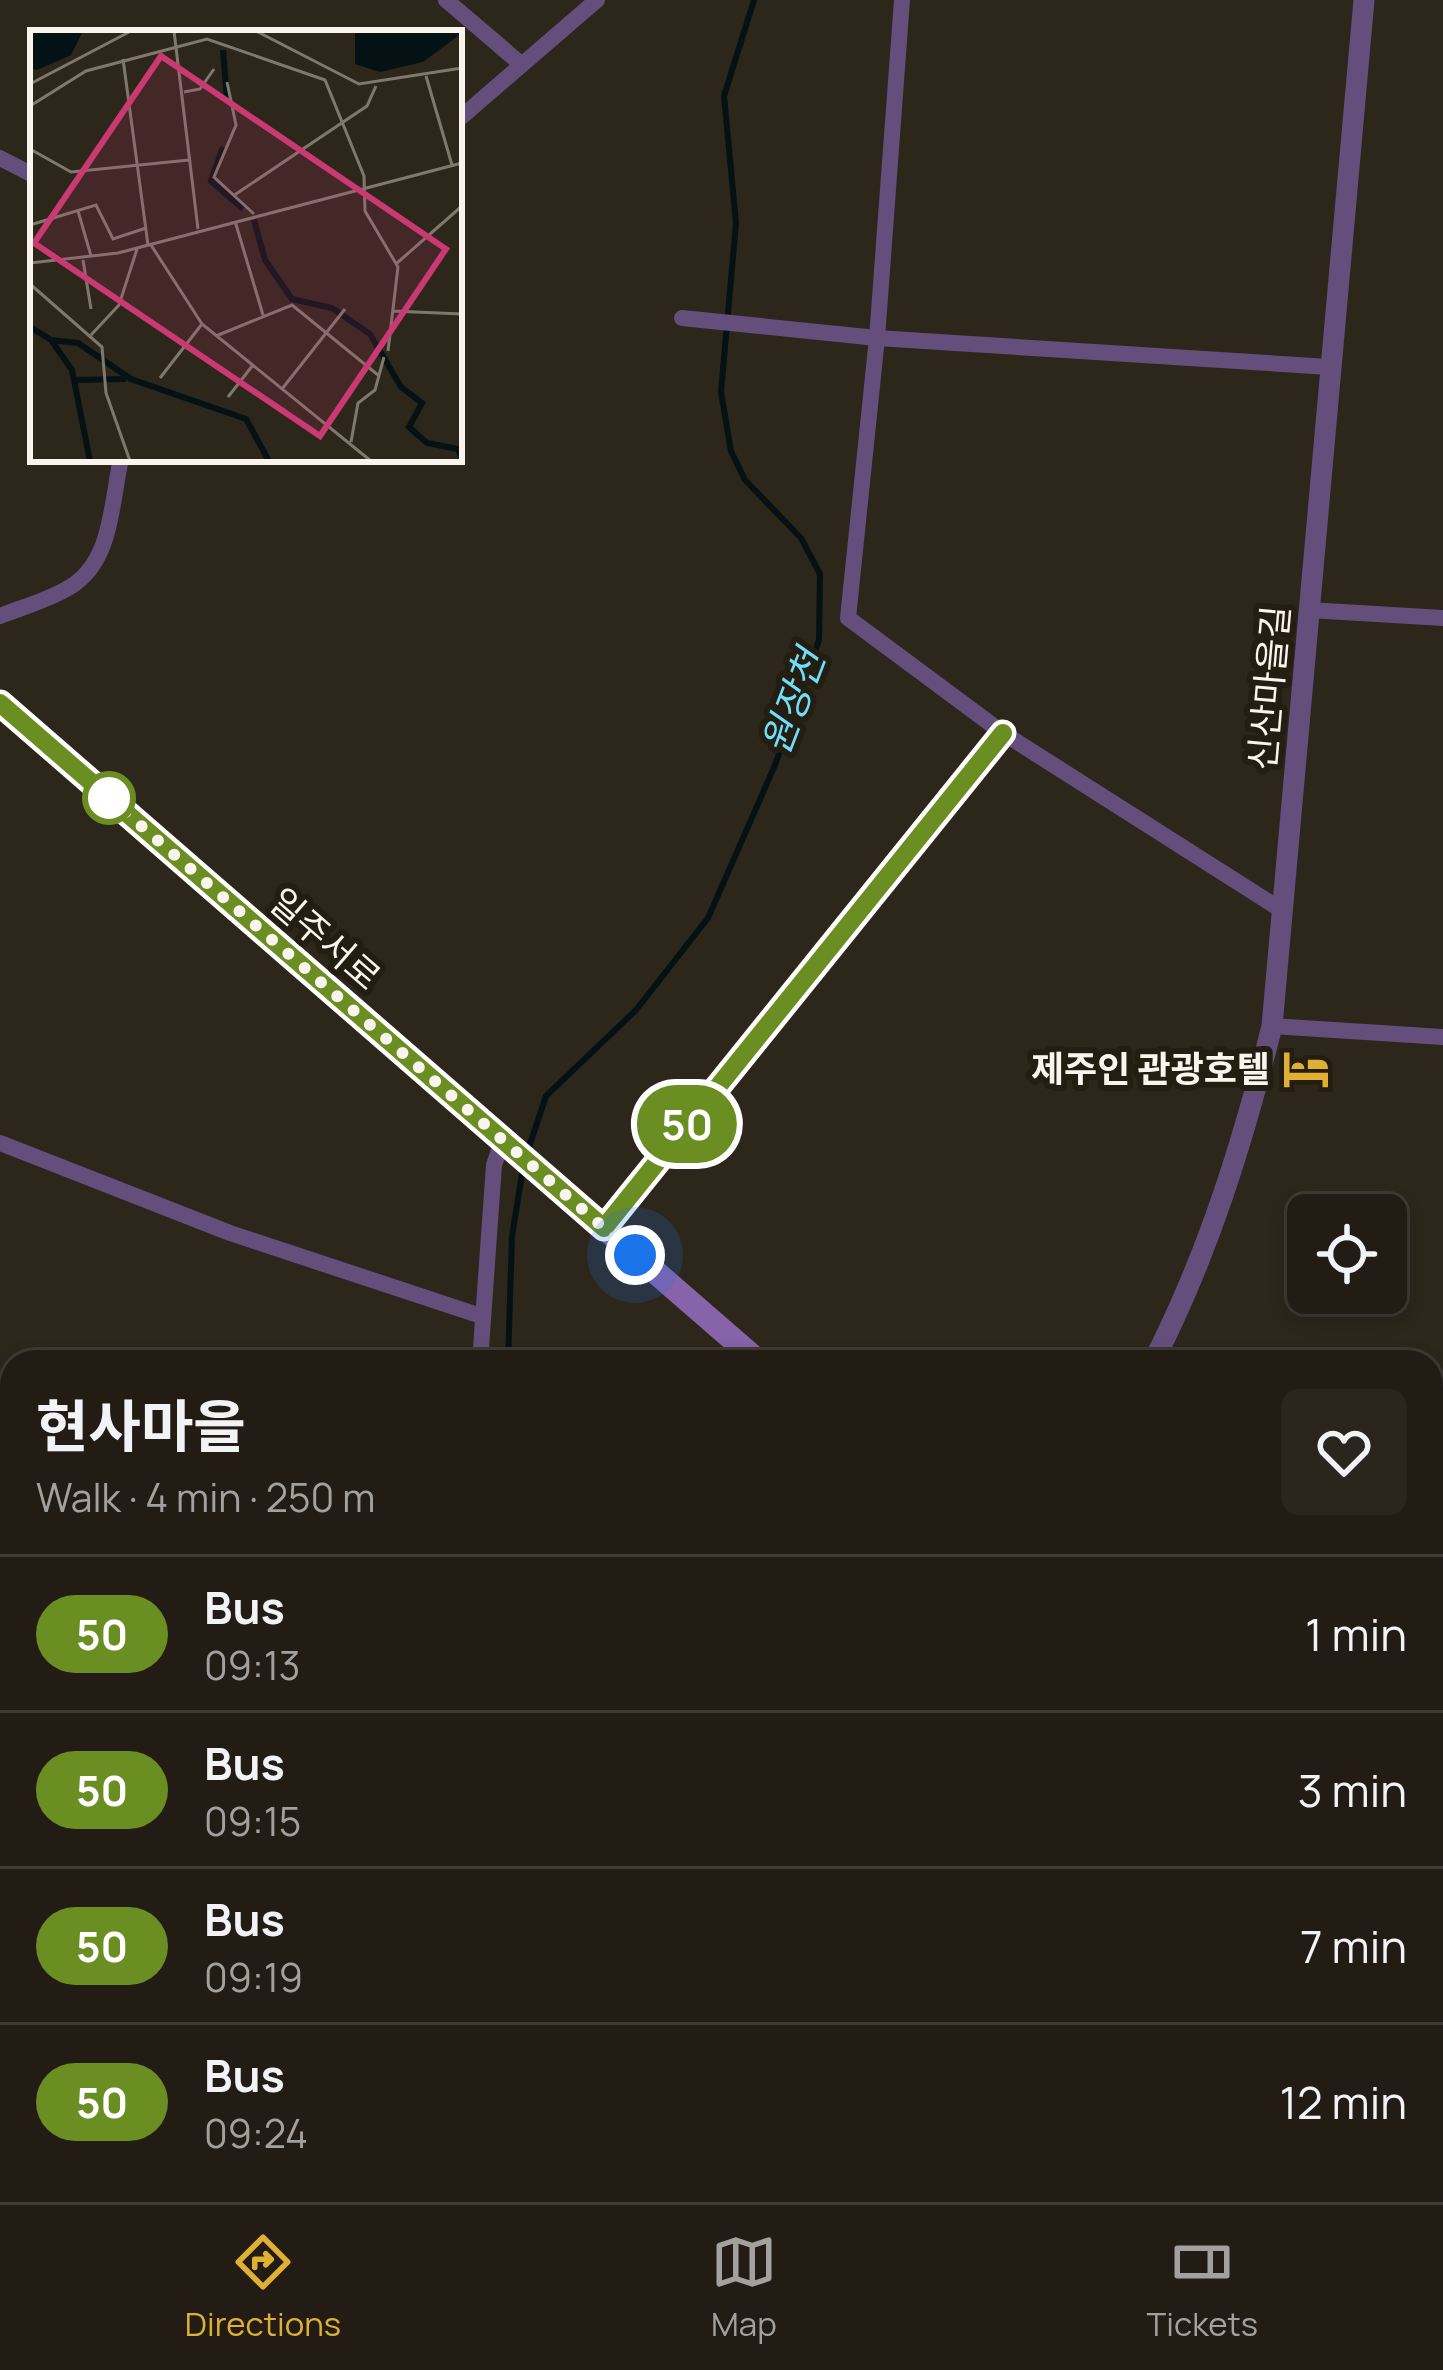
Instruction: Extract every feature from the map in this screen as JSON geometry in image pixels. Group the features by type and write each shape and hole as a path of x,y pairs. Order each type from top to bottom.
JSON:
{"main road":[{"name":"일주서로","path":"0,703 745,1350"}],"street":[{"path":"446,0 521,64"},
{"path":"462,116 597,0"},
{"path":"902,0 877,338 848,618 1003,733 1283,911"},
{"name":"신산마을길","path":"1159,1350 1214,1222 1248,1121 1272,1026 1364,0"},
{"path":"0,158 30,173"},
{"path":"690,318 877,338 1329,367"},
{"path":"0,616 71,587 93,568 106,536 120,462"},
{"path":"1309,610 1443,618"},
{"path":"604,1228 1003,733"},
{"path":"1272,1026 1443,1037"},
{"path":"0,1143 230,1233 482,1316"},
{"path":"481,1350 494,1165 508,1147"}],"waterway":[{"name":"원장천","path":"528,1150 546,1096 636,1010 708,918 775,765 819,640 820,574 801,538 745,480 731,451 721,392 736,223 724,96 754,0"},
{"name":"원장천","path":"508,1350 512,1236 523,1168"}],"bus line":[{"name":"50","path":"0,703 604,1228 1003,733"}],"place":[{"name":"제주인 관광호텔","path":"1306,1069"}],"route":[{"path":"109,798 635,1255"}]}
